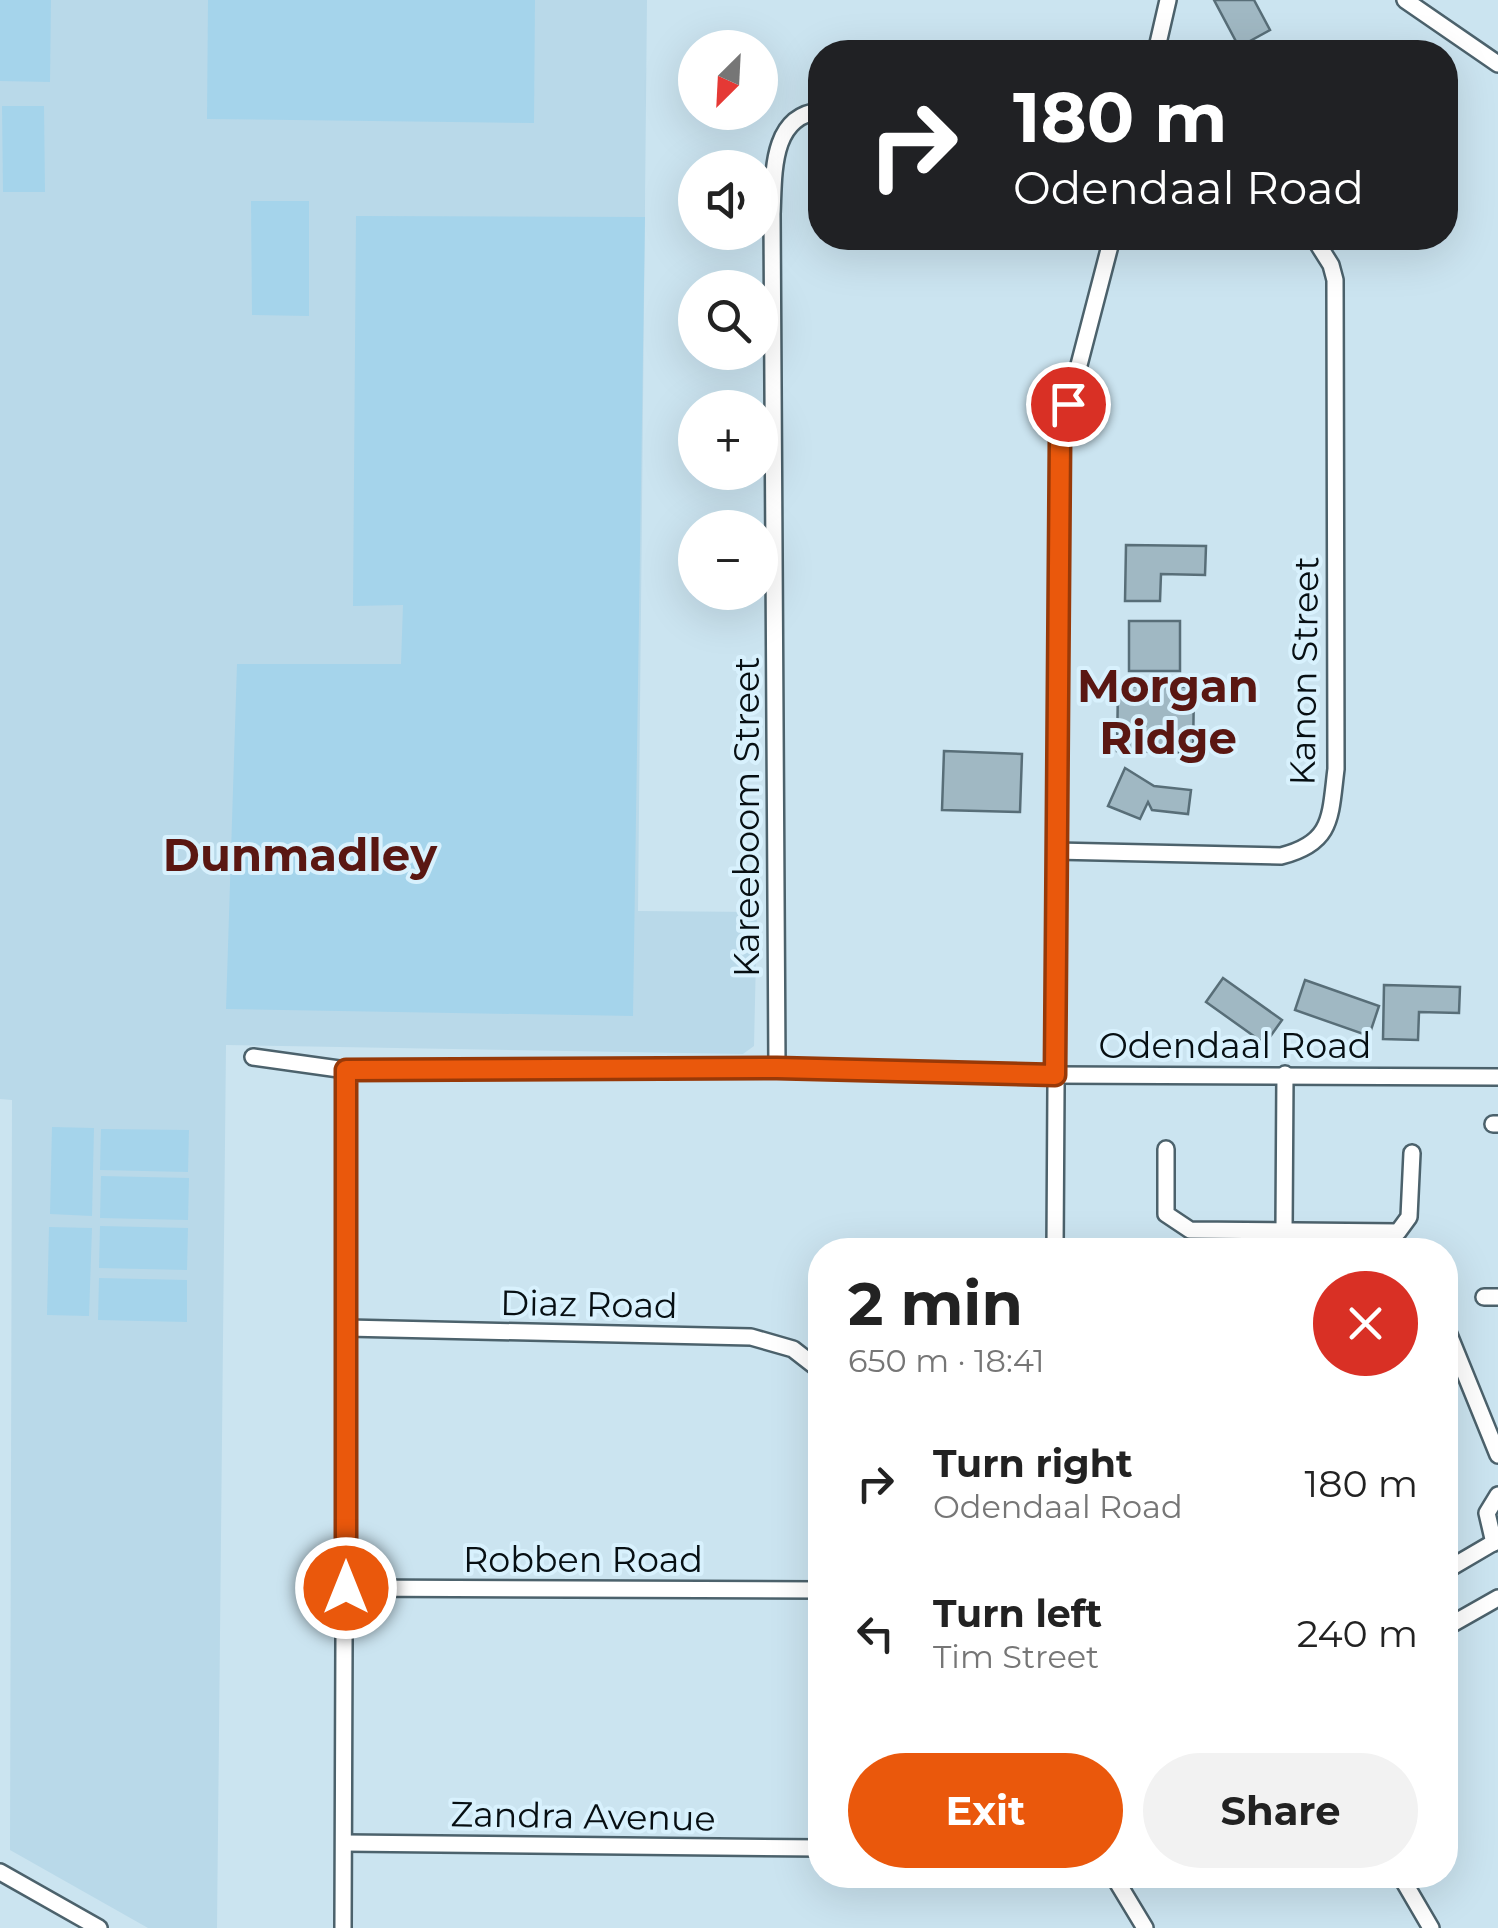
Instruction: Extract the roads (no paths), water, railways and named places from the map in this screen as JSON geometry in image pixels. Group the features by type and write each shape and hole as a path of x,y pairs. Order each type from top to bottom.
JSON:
{"street":[{"path":"1159,40 1168,0"},
{"path":"1406,0 1498,64"},
{"name":"Kareeboom Street","path":"777,1068 774,180 783,133 794,120 808,115"},
{"path":"1055,1238 1060,438 1109,250"},
{"name":"Kanon Street","path":"1055,850 1281,856 1305,850 1328,824 1336,769 1334,280 1322,250"},
{"name":"Odendaal Road","path":"252,1057 346,1070 777,1068 1055,1075 1498,1076"},
{"path":"343,1928 346,1070"},
{"path":"1284,1229 1285,1074"},
{"path":"1166,1149 1164,1204 1166,1214 1180,1227 1398,1232 1409,1217 1412,1153"},
{"name":"Diaz Road","path":"347,1328 751,1337 793,1348 808,1360"},
{"path":"1458,1356 1498,1454"},
{"path":"1458,1563 1496,1541 1486,1514 1498,1495"},
{"name":"Robben Road","path":"346,1588 808,1590"},
{"path":"1458,1617 1498,1598"},
{"name":"Zandra Avenue","path":"344,1843 808,1848"},
{"path":"0,1872 99,1928"},
{"path":"1121,1888 1146,1928"},
{"path":"1408,1888 1431,1928"}],"district":[{"name":"Morgan Ridge","path":"1168,711"},
{"name":"Dunmadley","path":"300,854"}]}
